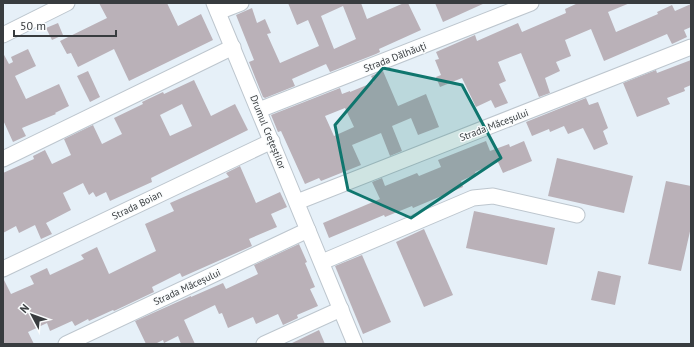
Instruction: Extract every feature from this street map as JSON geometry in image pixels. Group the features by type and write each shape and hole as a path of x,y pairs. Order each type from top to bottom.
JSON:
{"street":[{"path":"3,35 67,3"},
{"path":"216,8 241,3"},
{"name":"Strada Dălhăuți","path":"259,110 531,3"},
{"name":"Drumul Crețeștilor","path":"216,8 355,344"},
{"path":"3,159 233,47"},
{"name":"Strada Măceșului","path":"297,202 691,48"},
{"name":"Strada Boian","path":"3,269 272,141"},
{"path":"322,262 473,198 483,196 493,196 577,216"},
{"name":"Strada Măceșului","path":"66,344 308,230"},
{"path":"264,344 341,309"}],"highlighted area":[{"path":"383,68 462,85 501,158 411,218 348,190 335,125"}],"building":[{"path":"99,3 167,3 178,26 201,14 213,40 129,81 114,49 78,67 71,53 67,54 60,41 107,18"},
{"path":"288,3 361,3 367,19 404,3 408,3 421,30 379,49 380,52 376,54 330,72 326,64 292,79 295,86 265,98 263,97 249,62 254,60 236,15 252,8 257,23 265,19 271,33 267,34 280,63 319,46 308,20 297,25","holes":["343,6 356,39 334,49 321,16"]},
{"path":"435,3 485,3 443,22"},
{"path":"578,3 630,3 608,12 616,32 658,14 657,12 672,5 675,11 691,4 691,27 684,30 687,37 672,44 667,34 604,61 591,29 565,40 571,56 556,62 560,71 545,78 550,93 539,97 521,53 498,62 506,81 499,84 508,103 495,108 491,100 476,107 462,78 440,87 436,77 441,75 435,60 439,59 436,52 475,35 477,41 518,23 522,32 566,13 565,9"},
{"path":"58,23 63,35 52,40 46,28"},
{"path":"28,49 36,66 15,76 26,99 59,84 69,106 55,113 56,114 22,128 26,136 13,142 3,120 3,53 9,64 13,62 11,57"},
{"path":"691,60 691,85 684,88 685,91 667,98 670,104 637,117 623,83 656,70 657,73"},
{"path":"88,71 100,97 90,102 77,76"},
{"path":"383,71 398,106 426,94 439,127 418,135 411,118 392,126 402,151 390,156 381,133 352,145 361,165 321,181 319,178 305,184 281,131 278,132 271,115 340,88 342,94 350,92 374,82 371,76","holes":["345,108 354,127 334,136 325,116"]},
{"path":"194,80 211,116 235,104 248,130 151,178 152,182 110,201 106,192 96,197 93,192 89,195 83,183 63,193 71,210 46,223 52,234 41,239 35,225 19,233 16,226 3,233 3,173 34,159 33,156 45,150 52,164 71,155 64,139 93,125 102,144 122,134 114,118 143,104 142,102 163,92 164,94","holes":["182,104 192,126 170,136 160,115"]},
{"path":"586,98 589,105 598,102 608,128 603,131 608,144 594,150 583,128 568,134 564,126 550,132 549,129 532,136 526,122"},
{"path":"486,141 490,151 509,144 510,147 524,141 532,161 503,173 498,162 475,172 476,174 461,181 463,187 413,208 412,206 385,217 384,215 329,238 323,223 380,199 372,182 382,178 385,186 417,173 419,176 441,167 438,160"},
{"path":"557,158 633,176 624,213 548,196"},
{"path":"240,166 256,203 280,192 287,207 271,214 277,227 249,239 252,246 182,277 180,273 152,287 154,292 89,321 88,319 75,326 72,321 50,331 47,323 28,332 34,344 3,344 3,278 11,294 34,284 30,276 47,268 50,275 84,259 81,255 97,247 109,274 156,251 145,224 174,211 170,203 229,177 226,173"},
{"path":"666,181 691,186 691,227 681,271 648,264"},
{"path":"474,211 555,228 547,265 466,248"},
{"path":"424,229 453,295 424,307 396,242"},
{"path":"299,244 307,262 305,263 315,287 310,289 318,306 297,315 298,318 283,325 278,314 256,324 253,317 228,328 222,313 219,314 215,305 184,320 195,344 181,344 178,336 164,343 163,340 155,344 146,344 135,321 223,283 226,289 258,274 254,265"},
{"path":"362,255 391,322 363,334 335,266"},
{"path":"598,271 621,276 615,305 591,300"},
{"path":"319,330 325,344 290,344"}]}
